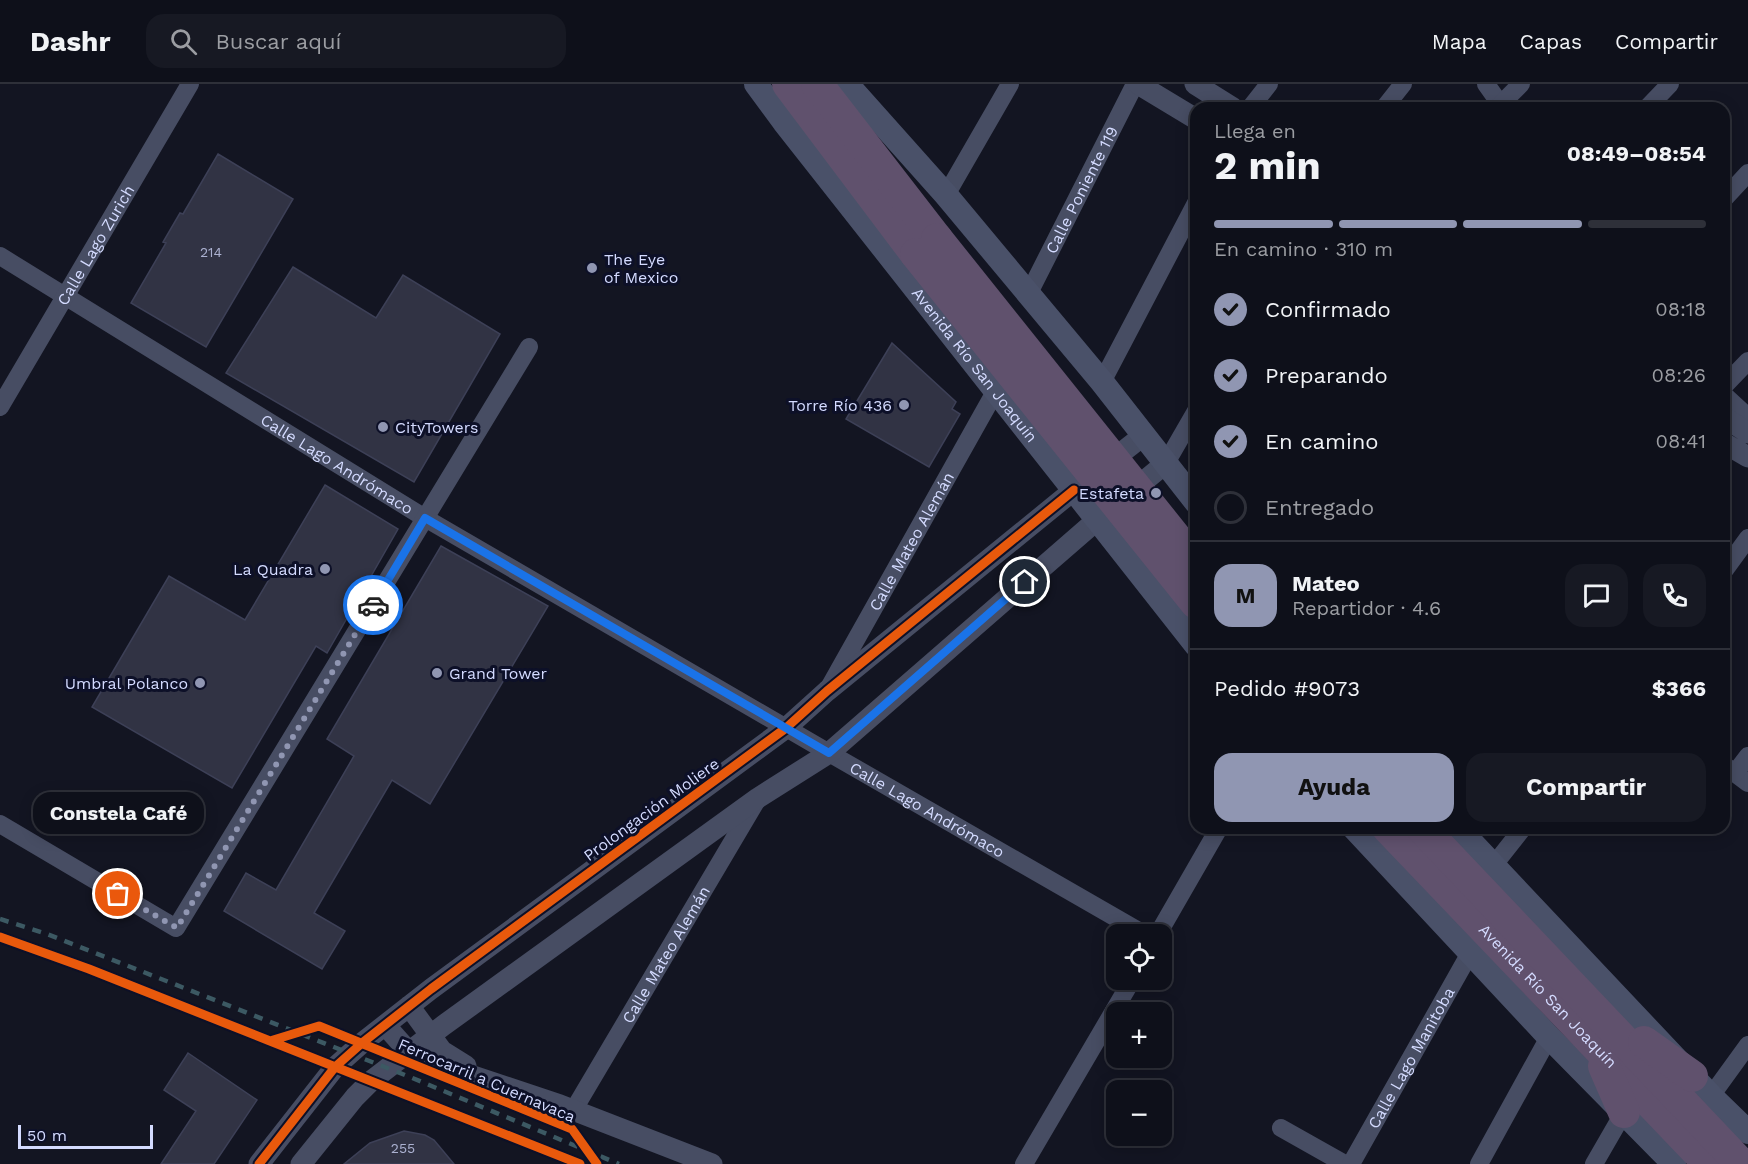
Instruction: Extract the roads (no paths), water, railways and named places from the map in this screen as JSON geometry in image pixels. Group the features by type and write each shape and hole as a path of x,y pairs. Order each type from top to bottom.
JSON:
{"highway":[{"name":"Avenida Río San Joaquín","path":"788,84 1190,556"},
{"name":"Avenida Río San Joaquín","path":"817,84 926,246 1190,595"},
{"name":"Avenida Río San Joaquín","path":"1394,834 1709,1164"},
{"name":"Avenida Río San Joaquín","path":"1428,834 1741,1164"},
{"path":"1590,1003 1701,1086"},
{"path":"1595,1046 1624,1112"}],"main road":[{"name":"Avenida Río San Joaquín","path":"756,84 995,392 1190,637"},
{"path":"847,84 946,195 1102,382 1190,494"},
{"name":"Avenida Río San Joaquín","path":"1360,834 1549,1037 1674,1164"},
{"path":"1464,834 1701,1086 1748,1132"}],"street":[{"name":"Calle Lago Zurich","path":"0,407 190,84"},
{"path":"946,195 1010,84"},
{"path":"1137,84 1190,115"},
{"name":"Calle Poniente 119","path":"1028,295 1137,84"},
{"path":"1195,84 1224,102"},
{"path":"1255,102 1269,84"},
{"path":"1389,102 1403,84"},
{"path":"1486,84 1498,102"},
{"path":"1505,102 1521,84"},
{"path":"1653,102 1670,84"},
{"path":"1730,192 1748,173"},
{"path":"1102,382 1190,214"},
{"name":"Calle Lago Andrómaco","path":"0,256 425,518 1127,924"},
{"path":"0,824 177,928 529,347"},
{"path":"1730,380 1748,362"},
{"name":"Calle Mateo Alemán","path":"827,691 995,392"},
{"path":"1730,400 1748,417"},
{"path":"301,1164 355,1097 371,1081 758,798 829,753 1097,520 1166,463 1190,421"},
{"path":"1730,421 1748,434"},
{"name":"Prolongación Moliere","path":"260,1164 335,1067 385,1025 786,728 827,691 1144,435"},
{"path":"1730,447 1748,458"},
{"path":"1730,563 1748,538"},
{"path":"1735,774 1748,756"},
{"name":"Calle Mateo Alemán","path":"573,1111 758,798"},
{"path":"1164,924 1216,834"},
{"path":"1493,866 1518,834"},
{"name":"Calle Lago Manitoba","path":"1351,1164 1470,953"},
{"path":"1024,1164 1125,990"},
{"path":"409,1006 442,1051 491,1082"},
{"path":"385,1025 409,1053 573,1111 712,1164"},
{"path":"1479,1164 1549,1037"},
{"path":"1701,1086 1748,1045"},
{"path":"1594,1164 1624,1112"},
{"path":"1281,1128 1345,1164"}],"railway":[{"path":"0,919 47,934 410,1077 619,1164"}],"place":[{"name":"The Eye of Mexico","path":"592,268"},
{"name":"Torre Río 436","path":"904,405"},
{"name":"CityTowers","path":"383,427"},
{"name":"Estafeta","path":"1156,493"},
{"name":"La Quadra","path":"325,569"},
{"name":"Grand Tower","path":"437,673"},
{"name":"Umbral Polanco","path":"200,683"},
{"name":"Constela Café","path":"118,894"}]}
